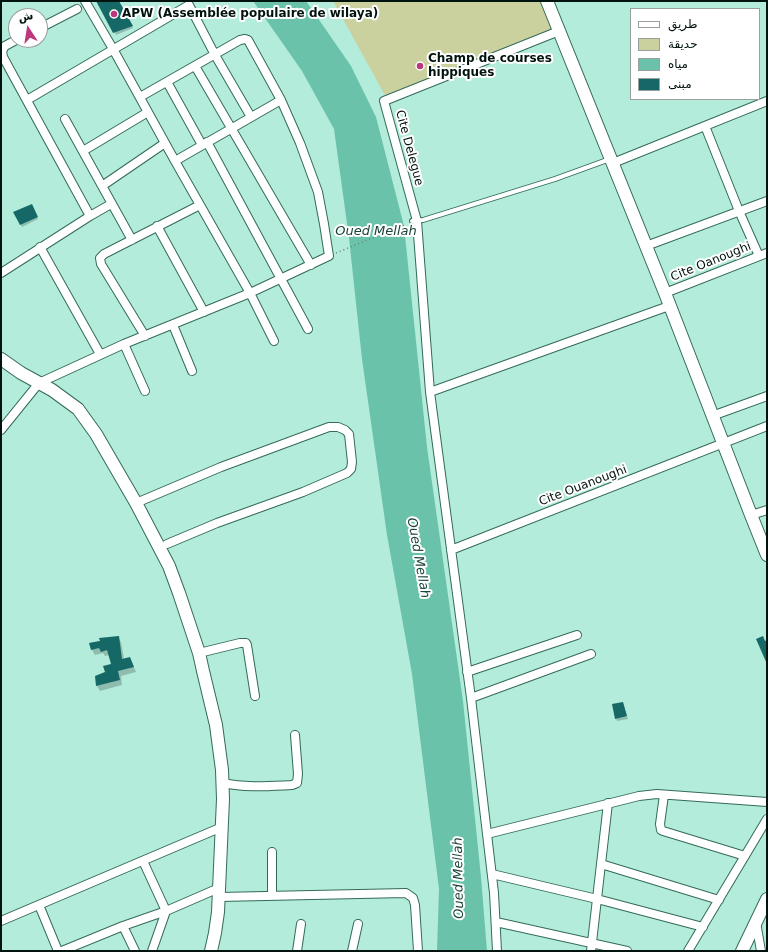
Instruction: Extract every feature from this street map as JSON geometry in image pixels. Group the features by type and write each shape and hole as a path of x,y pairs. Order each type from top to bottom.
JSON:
{"street":[{"path":"85,1 250,293 274,341"},
{"path":"547,1 646,246 767,555"},
{"path":"27,100 188,3 215,55 251,117"},
{"path":"48,24 77,9"},
{"name":"Cite Delegue","path":"414,221 384,101 559,31"},
{"path":"1,430 39,383 100,354 250,293 331,255 318,192 300,143 281,100 248,40 240,40 140,97"},
{"path":"8,44 2,51 3,58 90,216"},
{"path":"195,66 311,264"},
{"path":"167,82 205,144 308,329"},
{"path":"175,161 281,100"},
{"path":"612,161 767,101"},
{"path":"83,151 148,112"},
{"path":"65,119 132,240"},
{"path":"705,126 739,211 763,255"},
{"path":"102,186 165,143"},
{"path":"646,246 767,201"},
{"path":"1,273 40,247 111,204"},
{"path":"145,336 101,264 100,258 104,254 200,205"},
{"path":"414,221 430,392 471,698 492,874 497,951"},
{"path":"157,226 204,312"},
{"path":"40,247 100,354"},
{"name":"Cite Oanoughi","path":"664,294 763,255"},
{"path":"430,392 669,306"},
{"path":"174,324 192,371"},
{"path":"124,344 145,391"},
{"path":"1,359 21,373 52,390 78,409 96,434 136,503 169,566 179,593 199,653 216,725 223,783 218,912 211,951"},
{"path":"712,416 767,396"},
{"name":"Cite Ouanoughi","path":"451,550 767,426"},
{"path":"136,503 221,467 329,427 338,427 345,430 349,434 352,462 351,469 346,473 303,492 217,523 168,544"},
{"path":"751,515 767,510"},
{"path":"467,672 577,635"},
{"path":"199,653 240,643 246,643 255,696"},
{"path":"471,698 591,654"},
{"path":"223,783 238,786 260,787 292,785 297,783 298,774 295,735"},
{"path":"487,834 639,796 664,795 767,802"},
{"path":"664,795 660,824 661,830 745,856"},
{"path":"591,947 608,803"},
{"path":"688,951 767,819"},
{"path":"1,921 222,827"},
{"path":"272,852 272,895"},
{"path":"143,861 166,911 152,951"},
{"path":"601,864 719,900"},
{"path":"492,874 597,899 703,927"},
{"path":"62,951 123,926 219,892 272,895 406,893 412,898 415,905 418,951"},
{"path":"39,905 58,951"},
{"path":"742,951 765,905"},
{"path":"496,922 591,947 627,951"},
{"path":"756,922 761,951"},
{"path":"297,951 301,924"},
{"path":"352,951 358,924"},
{"path":"123,926 135,951"}],"lane":[{"path":"414,221 423,220 612,161"}],"path":[{"path":"331,255 414,221"}],"green space":[{"name":"Champ de courses hippiques","path":"333,1 540,1 553,33 387,99"}],"water":[{"name":"Oued Mellah","path":"253,1 306,1 351,66 376,117 404,226 427,447 463,701 487,951 437,951 439,889 412,674 387,535 362,359 349,238 334,129 302,71"}],"building":[{"name":"APW (Assemblée populaire de wilaya)","path":"96,1 119,1 133,26 113,33"},
{"path":"32,204 38,217 20,225 13,212"},
{"path":"119,636 122,659 130,657 134,667 118,671 120,680 96,686 95,676 105,672 103,666 111,664 107,650 101,652 99,648 91,650 89,643 100,641 99,638"},
{"path":"763,636 765,641 767,640 767,664 756,639"},
{"path":"623,702 627,716 615,719 612,704"}],"place":[{"name":"APW (Assemblée populaire de wilaya)","path":"114,14"},
{"name":"Champ de courses hippiques","path":"420,66"}]}
